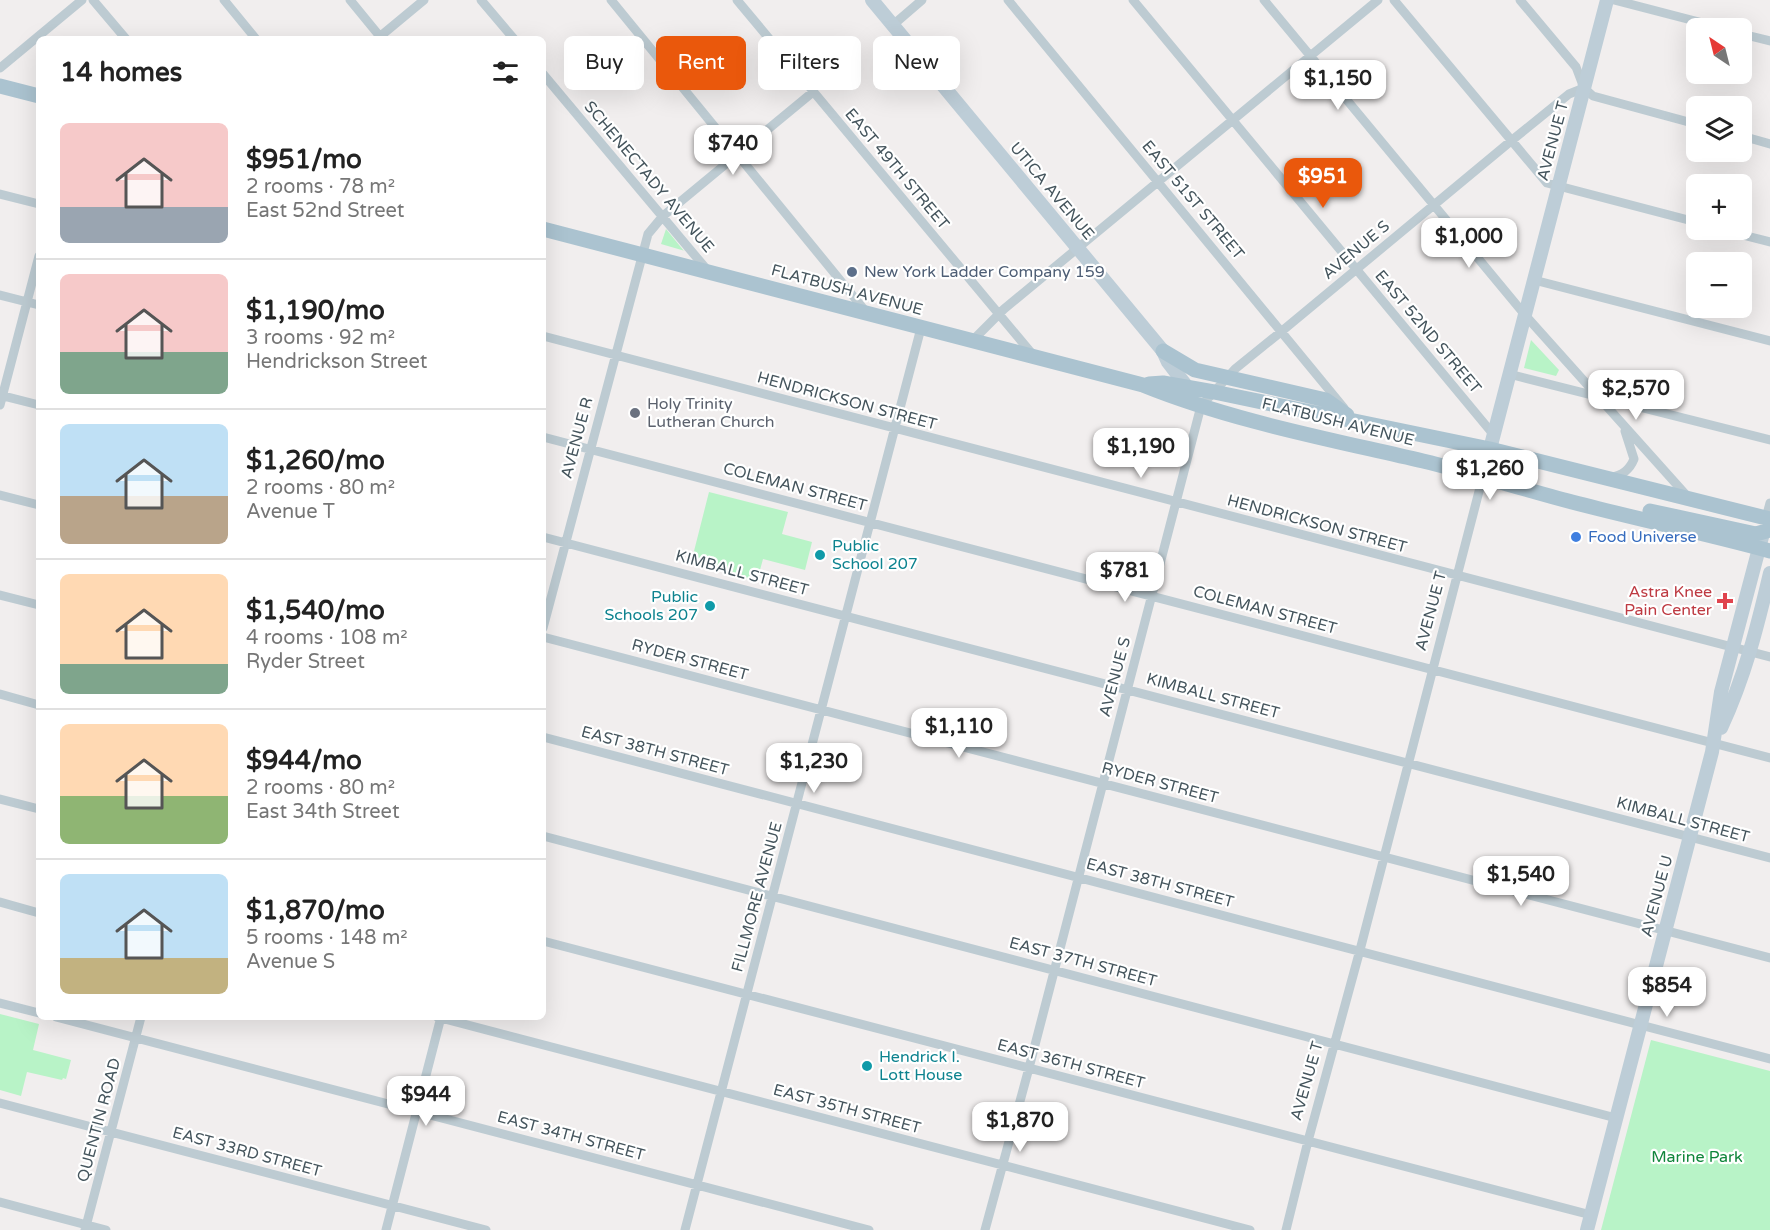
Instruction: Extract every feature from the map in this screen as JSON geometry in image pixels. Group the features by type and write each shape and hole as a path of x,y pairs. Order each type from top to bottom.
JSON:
{"main road":[{"name":"UTICA AVENUE","path":"872,0 1163,351 1168,362 1201,406"},
{"name":"AVENUE T","path":"1492,441 1607,0"},
{"path":"0,86 36,95"},
{"name":"FLATBUSH AVENUE","path":"546,230 1143,385 1201,406 1337,442 1615,512 1767,530"},
{"path":"1163,351 1195,370 1326,400 1355,420"},
{"name":"FLATBUSH AVENUE","path":"1143,385 1163,383 1355,420 1492,441 1600,477 1689,498 1767,530"},
{"name":"AVENUE U","path":"1587,1230 1714,744 1721,692 1767,530"},
{"name":"AVENUE U","path":"1714,744 1751,652 1770,573"}],"street":[{"path":"39,36 82,0"},
{"path":"93,0 123,36"},
{"path":"224,0 254,36"},
{"path":"350,0 378,36"},
{"path":"382,36 424,0"},
{"path":"481,0 511,36"},
{"path":"611,0 869,315"},
{"name":"EAST 49TH STREET","path":"737,0 1034,357"},
{"path":"892,24 922,0"},
{"name":"EAST 51ST STREET","path":"1008,0 1355,420"},
{"name":"EAST 52ND STREET","path":"1133,0 1356,269 1492,441"},
{"path":"1264,0 1525,315 1689,498"},
{"path":"972,341 999,314 1377,0"},
{"path":"1394,0 1548,183 1686,219"},
{"path":"1520,0 1576,67 1584,88 1593,96 1686,121"},
{"path":"1614,0 1686,19"},
{"path":"1752,36 1770,41"},
{"path":"0,68 36,38"},
{"name":"SCHENECTADY AVENUE","path":"546,78 709,273"},
{"name":"AVENUE S","path":"985,1230 1201,406 1227,378 1356,269 1569,94 1584,88"},
{"name":"AVENUE R","path":"546,616 648,234 663,216 813,92"},
{"path":"1752,139 1770,144"},
{"path":"0,194 36,203"},
{"path":"1752,237 1770,242"},
{"path":"36,268 1,398 36,404"},
{"path":"1534,280 1770,342"},
{"path":"0,295 36,304"},
{"name":"FILLMORE AVENUE","path":"686,1230 921,328"},
{"name":"HENDRICKSON STREET","path":"546,337 1770,657"},
{"path":"1509,374 1770,441"},
{"path":"1600,477 1618,477 1630,468 1634,459 1623,426"},
{"name":"COLEMAN STREET","path":"546,438 1770,758"},
{"name":"AVENUE T","path":"1286,1230 1492,441"},
{"path":"0,495 36,504"},
{"name":"KIMBALL STREET","path":"546,538 1770,858"},
{"path":"0,595 36,604"},
{"name":"RYDER STREET","path":"546,638 1770,958"},
{"path":"0,694 36,704"},
{"name":"EAST 38TH STREET","path":"546,738 1770,1059"},
{"path":"0,799 36,808"},
{"name":"EAST 37TH STREET","path":"546,837 1616,1118"},
{"path":"0,902 36,912"},
{"name":"EAST 36TH STREET","path":"546,942 1591,1215"},
{"path":"0,1002 36,1012"},
{"name":"EAST 34TH STREET","path":"67,1020 869,1230"},
{"name":"QUENTIN ROAD","path":"86,1227 140,1020"},
{"path":"386,1230 439,1020"},
{"name":"EAST 35TH STREET","path":"451,1020 1250,1230"},
{"name":"EAST 33RD STREET","path":"0,1103 486,1230"},
{"path":"0,1202 86,1227 105,1230"}],"green space":[{"path":"666,229 684,251 661,244"},
{"path":"1531,340 1559,370 1556,376 1524,368"},
{"path":"709,492 788,512 782,534 812,542 805,570 763,559 757,581 691,563"},
{"path":"0,1014 39,1024 33,1050 71,1060 66,1079 27,1072 21,1096 0,1090"},
{"name":"Marine Park","path":"1651,1040 1770,1071 1770,1230 1601,1230"}],"place":[{"name":"New York Ladder Company 159","path":"852,272"},
{"name":"Holy Trinity Lutheran Church","path":"635,413"},
{"name":"Food Universe","path":"1576,537"},
{"name":"Public School 207","path":"820,555"},
{"name":"Astra Knee Pain Center","path":"1725,601"},
{"name":"Public Schools 207","path":"710,606"},
{"name":"Hendrick I. Lott House","path":"867,1066"}]}
